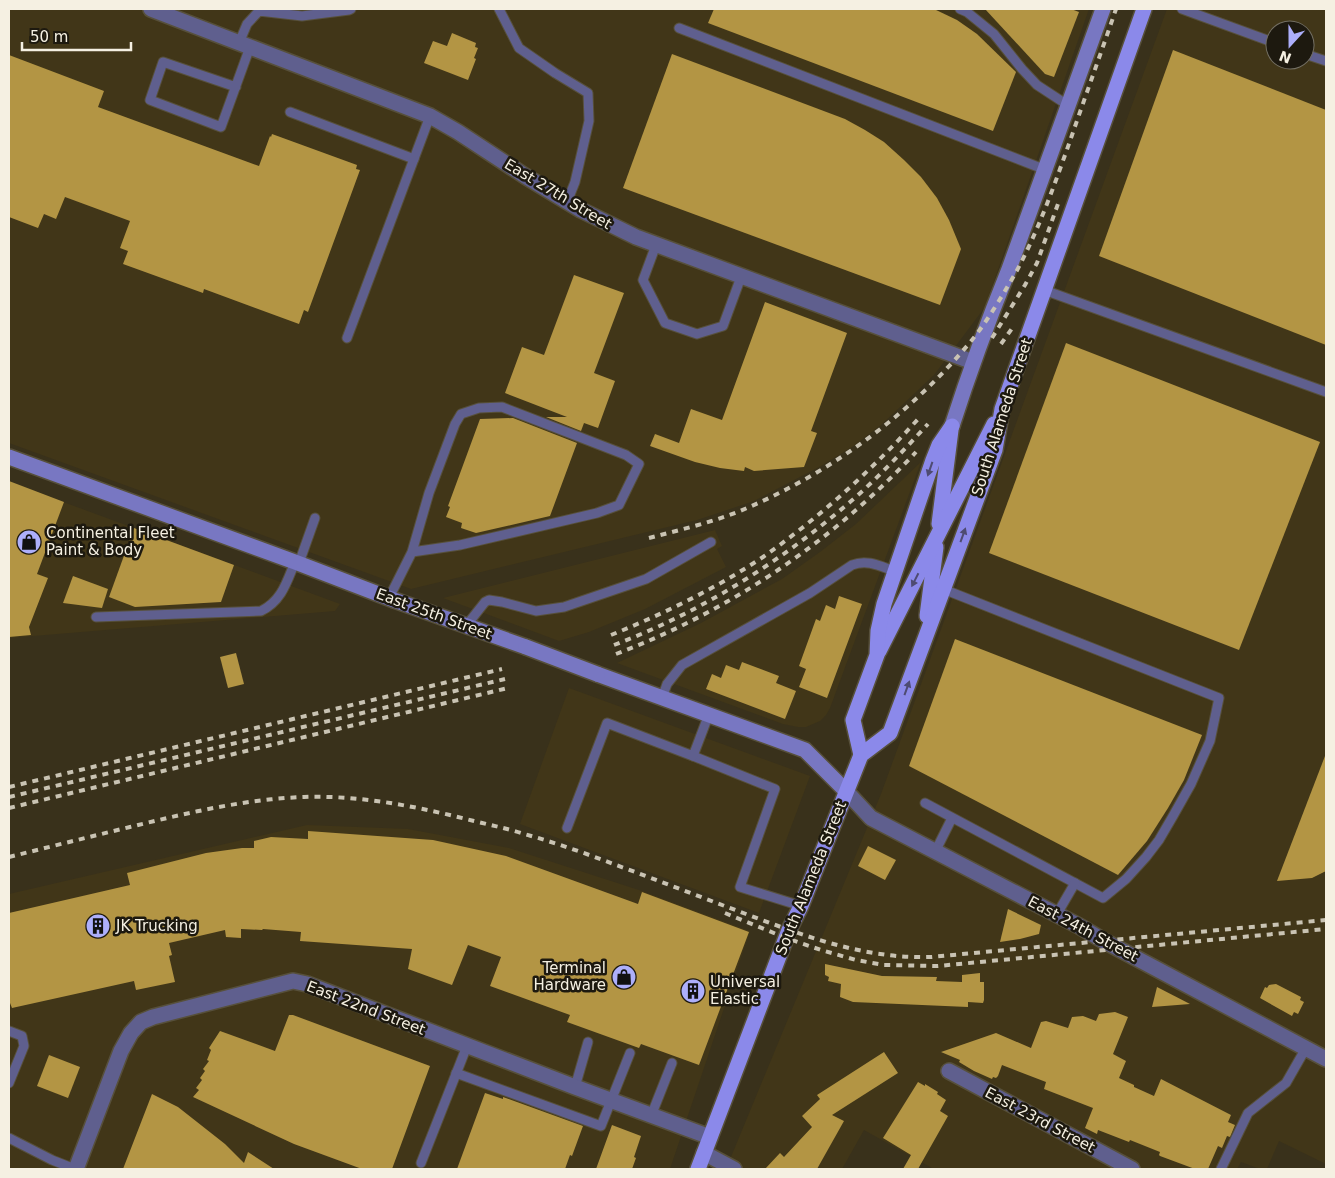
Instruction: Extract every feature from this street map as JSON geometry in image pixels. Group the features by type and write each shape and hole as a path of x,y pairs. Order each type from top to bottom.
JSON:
{"main road":[{"name":"South Alameda Street","path":"698,1169 786,938 860,754 890,734 995,450 1002,409 1144,9"},
{"path":"860,754 853,720 877,655 1002,409"},
{"path":"924,643 952,426"},
{"path":"877,655 881,616 894,571 937,450 952,426"}],"street":[{"name":"East 27th Street","path":"151,9 430,116 458,132 524,176 608,225 656,245 973,362"},
{"path":"952,426 973,362 1046,170 1103,9"},
{"name":"East 25th Street","path":"9,457 805,750 846,791"},
{"name":"East 24th Street","path":"846,791 871,818 1057,914 1326,1059"},
{"name":"East 22nd Street","path":"76,1169 121,1051 141,1022 153,1017 293,981 307,984 710,1137"},
{"name":"East 23rd Street","path":"949,1071 1132,1169"},
{"path":"704,1153 734,1169"}],"lane":[{"path":"236,87 163,62 150,100 221,127 236,87 245,45 246,24 259,11 302,16 351,9"},
{"path":"499,9 519,48 588,93 589,121 575,182 567,202"},
{"path":"960,9 968,12 994,34 1037,85 1069,106"},
{"path":"1182,9 1265,39"},
{"path":"679,28 1046,170"},
{"path":"290,112 414,159"},
{"path":"347,338 430,116"},
{"path":"656,245 643,280 665,323 697,334 723,326 742,276"},
{"path":"1044,290 1326,392"},
{"path":"389,598 412,552 429,493 455,424 461,414 479,408 502,407 626,455 639,464 619,505 597,513 460,545 412,552"},
{"path":"96,618 261,611 270,607 277,600 297,562 315,518"},
{"path":"466,626 485,602 490,600 536,611 564,607 646,578 711,542"},
{"path":"662,698 667,684 682,665 810,593 852,565 860,562 878,565 894,571"},
{"path":"925,803 1104,898 1146,858 1173,816 1191,784 1210,742 1219,698 943,589"},
{"path":"693,756 709,714"},
{"path":"567,828 606,723 776,788 740,887 800,906"},
{"path":"935,852 952,818"},
{"path":"1057,914 1075,883"},
{"path":"9,1031 22,1036 24,1046 9,1083"},
{"path":"575,1087 588,1042"},
{"path":"422,1163 467,1046"},
{"path":"1221,1169 1248,1114 1286,1083 1306,1048"},
{"path":"456,1073 601,1126 630,1053"},
{"path":"651,1116 672,1063"},
{"path":"9,1138 52,1160 76,1169"}],"shaded area":[{"path":"9,9 1089,9 985,307 934,375 881,425 852,447 821,466 754,501 697,520 411,589 9,443"},
{"path":"1167,9 1326,9 1326,1164 1279,1141 1267,1169 1260,1169 1241,1162 1237,1169 932,1169 864,1130 842,1169 726,1169 881,794"},
{"path":"921,462 830,708 820,721 806,727 783,724 617,663 701,623 782,579 856,524"},
{"path":"9,482 340,604 335,611 9,638"},
{"path":"715,530 722,546 717,549 726,567 645,609 589,632 559,641 443,598"},
{"path":"569,688 810,776 759,913 520,824"},
{"path":"307,825 408,829 509,848 642,891 750,931 670,1169 9,1169 9,894"}],"building":[{"path":"714,9 934,9 957,20 977,34 1016,72 993,131 708,23"},
{"path":"985,9 1071,9 1079,12 1054,77 1045,74"},
{"path":"452,33 476,43 475,47 478,48 468,80 424,63 433,41 447,46"},
{"path":"1173,50 1326,110 1326,345 1099,256"},
{"path":"672,54 845,119 884,142 904,160 921,177 937,198 961,249 940,305 623,188"},
{"path":"9,55 104,91 98,107 259,166 272,134 357,165 356,169 360,170 308,312 304,310 299,324 204,289 203,293 123,264 128,251 120,248 130,221 65,197 56,219 44,214 38,228 9,217"},
{"path":"574,275 624,293 594,373 615,381 598,428 584,423 581,431 546,417 567,417 505,393 522,347 544,355"},
{"path":"765,302 847,333 811,431 817,433 804,467 754,471 745,467 744,471 720,468 695,462 650,446 655,434 679,443 691,409 722,420"},
{"path":"1066,343 1320,442 1239,650 989,553"},
{"path":"513,418 577,443 550,516 476,533 461,528 462,523 446,517 450,507 448,506 480,419"},
{"name":"Continental Fleet Paint & Body","path":"9,481 64,502 37,574 48,578 29,627 31,635 9,637"},
{"path":"134,528 234,565 221,602 135,607 109,597"},
{"path":"73,576 108,589 102,608 63,603"},
{"path":"839,596 862,604 827,698 799,687 806,669 799,666 816,619 820,621 826,605 835,609"},
{"path":"955,639 1202,735 1184,780 1168,808 1147,841 1118,875 909,766"},
{"path":"236,653 244,684 228,688 220,657"},
{"path":"742,662 779,676 776,683 796,691 785,719 706,689 712,674 721,678 726,665 739,670"},
{"path":"1325,756 1326,871 1312,878 1277,881"},
{"path":"308,831 433,840 506,856 638,904 642,892 749,932 699,1065 641,1044 639,1048 567,1022 570,1015 490,986 501,957 468,945 452,985 408,969 412,949 300,941 301,932 263,929 241,929 241,938 226,937 225,930 169,943 172,955 169,956 175,982 136,990 134,981 12,1008 9,1003 9,913 130,885 127,873 206,853 254,848 254,841 271,837 308,839"},
{"path":"868,846 896,860 885,880 858,866"},
{"path":"1008,909 1041,925 1039,934 1000,942"},
{"path":"825,964 882,976 937,977 936,981 962,982 962,975 980,973 980,982 984,982 984,1000 983,1003 968,1002 968,1007 853,1002 840,997 841,984 828,981 829,977 825,975"},
{"path":"1276,984 1301,997 1300,1000 1304,1002 1298,1014 1294,1012 1292,1016 1260,998 1265,987"},
{"path":"1157,987 1190,1004 1152,1007"},
{"path":"1115,1012 1128,1017 1113,1054 1126,1061 1119,1078 1154,1096 1161,1079 1231,1115 1228,1122 1235,1125 1230,1137 1227,1136 1222,1148 1218,1146 1208,1169 1195,1169 1160,1156 1160,1152 1130,1140 1129,1142 1098,1130 1097,1134 1085,1128 1093,1108 1044,1089 1046,1082 1002,1065 998,1076 992,1079 974,1071 959,1062 960,1060 941,1052 996,1033 1031,1048 1041,1022 1046,1021 1068,1028 1072,1017 1083,1016 1096,1021 1099,1014"},
{"path":"289,1015 430,1066 392,1169 362,1169 294,1144 193,1097 199,1090 196,1088 202,1080 200,1078 205,1071 203,1069 209,1061 207,1060 211,1050 209,1048 220,1031 275,1051"},
{"path":"884,1052 898,1073 832,1115 844,1121 817,1169 765,1169 780,1153 784,1157 812,1127 802,1116 820,1099 817,1095"},
{"path":"49,1055 80,1067 68,1098 37,1086"},
{"path":"918,1082 938,1092 937,1094 946,1100 940,1111 948,1116 918,1169 903,1169 911,1155 883,1138"},
{"path":"485,1093 503,1099 503,1097 583,1126 565,1169 457,1169"},
{"path":"152,1094 178,1107 225,1144 244,1163 248,1152 274,1169 123,1169"},
{"path":"612,1125 641,1136 632,1169 596,1169"}],"railway":[{"path":"649,538 740,511 773,496 836,460 866,440 895,417 922,393 972,340 1015,274 1031,242 1058,175 1116,9"},
{"path":"992,338 1037,263 1059,201"},
{"path":"1001,344 1013,327"},
{"path":"611,635 688,600 726,580 763,557 805,526 845,492 919,418"},
{"path":"614,645 678,617 738,584 767,565 823,524 860,493 928,424"},
{"path":"616,654 658,637 699,617 739,595 778,570 815,544 850,515 916,452"},
{"path":"9,787 502,669"},
{"path":"9,797 505,679"},
{"path":"9,808 508,688"},
{"path":"9,857 216,808 282,798 347,798 411,807 515,831 593,856 791,931 837,945 907,957 931,957 1326,920"},
{"path":"725,913 821,950 856,960 884,965 938,966 1326,929"}],"place":[{"name":"Continental Fleet Paint & Body","path":"29,542"},
{"name":"JK Trucking","path":"98,926"},
{"name":"Terminal Hardware","path":"624,977"},
{"name":"Universal Elastic","path":"693,991"}]}
